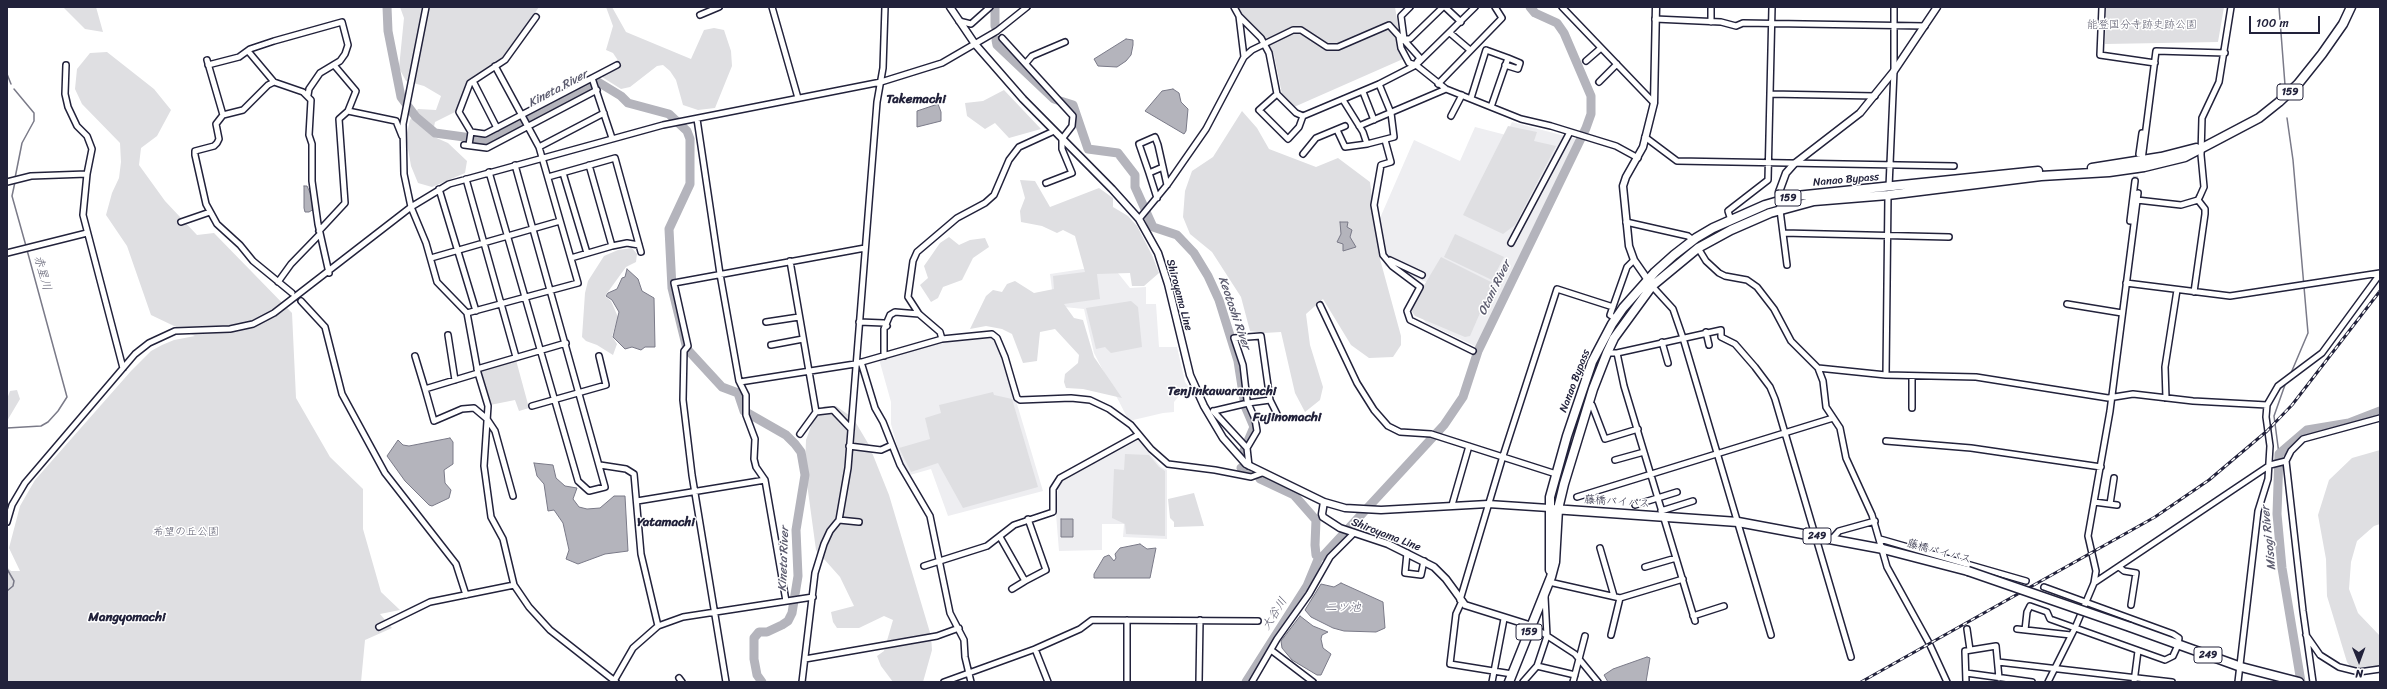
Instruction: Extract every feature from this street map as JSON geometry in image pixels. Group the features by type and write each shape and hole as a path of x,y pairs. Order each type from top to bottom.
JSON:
{"highway":[{"name":"Nanao Bypass","path":"1549,508 1556,474 1592,362 1616,319 1693,240 1731,220 1779,201 1828,192 1889,191 2144,167 2174,161 2201,147 2222,139 2259,118 2298,84 2339,30 2352,7"},
{"name":"Nanao Bypass","path":"1558,509 1588,404 1614,338 1650,283 1698,248 1731,230 1780,210 1814,201 2007,174 2094,168 2141,157 2201,147"},
{"name":"249","path":"1549,508 1558,509"},
{"name":"159","path":"1549,508 1549,582"},
{"name":"藤橋バイパス","path":"1558,509 1662,513 1738,522 1883,549 1968,571 2241,667 2299,682"},
{"name":"159","path":"1509,682 1549,582 1555,562 1558,509"}],"main road":[{"name":"Shiroyama Line","path":"950,7 975,44 1023,99 1139,219 1158,253 1168,284 1190,375 1207,411 1232,450 1250,466 1324,502 1346,508 1371,510 1452,504 1488,504 1549,508"},
{"path":"1650,283 1634,260 1626,222 1624,186 1626,177 1638,158 1654,103 1656,7"},
{"path":"1780,210 1779,201 1781,182 1794,164 1840,130 1875,96 1894,71 1937,7"},
{"name":"Shiroyama Line","path":"1324,502 1322,514 1323,518 1351,533 1408,553 1434,567 1446,579 1465,606 1532,626"}],"street":[{"path":"426,7 403,124 404,174 411,207 431,258 437,282 468,313 478,371 488,406 484,466 489,507 491,517 503,539 514,585 550,630 615,681 633,648 658,626 683,617 812,597"},
{"path":"700,15 719,7"},
{"path":"772,7 798,98"},
{"path":"802,682 816,573 824,544 830,531 839,520 850,446 855,364 877,102 881,82 886,30 885,7"},
{"path":"959,20 971,24 990,7"},
{"path":"7,522 12,505 25,483 123,368 149,343 175,331 230,329 253,324 274,313 329,273 411,207 448,184 663,125 881,82 942,62 997,31 1027,7"},
{"path":"1234,7 1264,44 1269,53 1278,94 1296,113 1303,116 1363,92 1416,65 1475,7"},
{"path":"1410,7 1401,16 1402,48 1409,63 1416,65 1438,84 1446,89 1521,119 1584,135 1616,146 1638,158"},
{"path":"1401,38 1410,39 1444,7 1461,22"},
{"path":"1438,84 1502,18 1495,7"},
{"path":"1562,7 1654,103"},
{"path":"1711,22 1712,7"},
{"path":"1731,220 1728,211 1768,180 1772,7"},
{"path":"1886,375 1889,191 1894,71 1894,7"},
{"path":"2102,7 2100,55 2155,63"},
{"path":"2137,200 2181,205 2198,200 2204,187 2201,147 2202,118 2219,82 2225,53 2231,7"},
{"path":"1240,16 1244,58"},
{"path":"536,17 505,60 470,83 460,112 471,132 467,145 487,148 597,90"},
{"path":"1655,19 1711,22 1736,26 1743,22 1925,26"},
{"path":"222,115 208,62 239,57 248,51 274,41 342,22 348,44 345,54 334,65 320,73 309,88 308,95 311,100 309,135 312,144 312,181 320,232 329,273"},
{"path":"1139,219 1167,185 1206,129 1244,58 1252,50 1293,30 1301,30 1326,47 1344,45 1389,25 1420,58 1416,65"},
{"path":"1450,32 1470,50"},
{"path":"1002,38 1073,116 1072,126 1062,138 1062,149 1072,173 1046,182"},
{"path":"1026,63 1032,56 1065,42"},
{"path":"1586,61 1601,48"},
{"path":"1471,98 1486,50 1520,63 1518,69 1505,65"},
{"path":"248,51 274,82 308,95"},
{"path":"2141,157 2156,51 2225,53"},
{"path":"1491,107 1508,58"},
{"path":"1599,82 1617,64"},
{"path":"66,65 65,94 68,107 77,126 87,136 92,149 87,174 83,216 123,368"},
{"path":"278,282 291,264 344,203 339,119 348,110 356,91 334,65"},
{"path":"471,132 485,134 617,65"},
{"path":"468,313 578,283 539,147 496,66"},
{"path":"592,78 612,138"},
{"path":"473,81 497,128"},
{"path":"274,82 268,85 243,110 222,115 216,124 219,139 217,143 214,146 195,151 206,204 217,224 240,245 253,261 292,293"},
{"path":"1337,130 1345,147 1367,144 1394,137 1391,113 1379,84"},
{"path":"1359,126 1446,89"},
{"path":"1363,92 1374,120"},
{"path":"1278,94 1259,110 1288,139 1299,127 1303,116"},
{"path":"1770,94 1875,96"},
{"path":"1451,116 1462,95"},
{"path":"1343,100 1359,126 1367,144"},
{"path":"348,110 396,121 403,136"},
{"path":"539,147 604,113"},
{"path":"697,119 720,274 740,382 746,395 747,412 755,439 754,459 756,467 765,480 791,600"},
{"path":"1303,154 1316,138 1345,126"},
{"path":"942,339 940,332 919,314 908,297 912,267 917,252 957,218 985,203 994,195 1009,160 1019,147 1054,131"},
{"path":"1511,243 1570,132"},
{"path":"1157,198 1150,173 1139,144 1154,137 1167,185"},
{"path":"1645,137 1677,161 1768,164 1954,166"},
{"path":"1385,140 1391,162 1381,165 1374,205 1383,255 1392,266 1420,287 1407,312 1410,320 1472,351"},
{"path":"548,177 615,158 641,252"},
{"path":"489,172 578,482 589,491 605,487 580,392 515,165"},
{"path":"589,165 612,246"},
{"path":"1150,173 1163,167"},
{"path":"563,172 587,253"},
{"path":"7,182 31,176 87,174"},
{"path":"466,179 500,305 516,357"},
{"path":"2134,221 2130,221 2135,180"},
{"path":"439,189 476,311"},
{"path":"2048,682 2075,628 2094,583 2096,564 2088,536 2101,467 2138,193"},
{"path":"2194,292 2205,209 2198,200"},
{"path":"1780,210 1787,264"},
{"path":"181,222 210,212"},
{"path":"431,258 560,221"},
{"path":"1626,222 1688,236 1693,240"},
{"path":"7,253 87,233"},
{"path":"1783,233 1949,237"},
{"path":"571,258 627,243 639,245"},
{"path":"726,682 683,400 684,351 686,347 674,283 865,248"},
{"path":"1698,248 1706,261 1719,273 1724,276 1747,280 1757,287 1774,309 1791,341 1818,368 1823,381 1826,407 1840,428 1846,458 1875,521 1887,567 1929,643 1947,682"},
{"path":"1383,255 1393,262 1422,275"},
{"path":"1616,319 1610,315 1627,267 1634,260"},
{"path":"790,261 816,412 800,434"},
{"path":"2126,282 2177,290 2240,296 2302,285 2380,274"},
{"path":"2238,682 2241,667 2258,511 2268,479 2270,465 2267,405 2275,390 2322,353 2380,274"},
{"path":"1650,283 1673,309 1683,338 1719,454 1771,635"},
{"path":"1512,674 1450,664 1456,614 1488,504 1557,289 1613,307"},
{"path":"2166,398 2165,367 2177,290"},
{"path":"301,302 325,327 342,394 385,473 456,564 466,595"},
{"path":"2067,304 2122,313"},
{"path":"1320,305 1358,383 1374,410 1388,426 1400,432 1415,432 1435,436 1503,456 1556,474"},
{"path":"884,356 884,329 887,326 890,315 895,312 919,314"},
{"path":"766,322 799,317"},
{"path":"859,322 884,323 887,326"},
{"path":"1607,353 1617,353 1706,332 1721,330 1721,337 1735,344 1755,368 1770,387 1851,657"},
{"path":"1706,332 1709,345"},
{"path":"740,382 855,364 942,339 982,334 993,335 997,338 1005,357 1017,398 1020,400 1071,398 1090,400 1109,409 1131,425 1168,464 1215,470 1251,477 1262,473"},
{"path":"448,335 455,380"},
{"path":"1245,446 1257,431 1255,419 1248,403 1243,365 1234,338 1261,336 1270,400 1277,414"},
{"path":"771,345 803,339"},
{"path":"1662,342 1668,363"},
{"path":"425,389 455,380 516,357 566,343"},
{"path":"1617,353 1624,386 1694,619 1724,606"},
{"path":"416,356 434,421 462,409 474,408 487,419 495,431 513,496"},
{"path":"532,406 606,385 599,356"},
{"path":"861,362 875,408 900,465 930,516 938,562 950,614 959,628 964,640 968,673 971,682"},
{"path":"1818,368 1886,375 1976,377 2108,398 2111,396 2133,394 2193,401 2267,405"},
{"path":"1912,376 1912,408"},
{"path":"1207,411 1214,411 1242,404 1270,400"},
{"path":"1588,404 1592,405 1605,439 1638,429"},
{"path":"816,412 833,410 850,428"},
{"path":"1214,411 1245,446 1250,466"},
{"path":"1577,497 1833,418"},
{"path":"2313,682 2285,461 2291,451 2303,439 2380,418"},
{"path":"924,566 987,546 1014,526 1028,519 1054,512 1053,489 1060,478 1138,434"},
{"path":"1886,441 1971,448 2101,467"},
{"path":"850,446 881,450 892,445"},
{"path":"1452,504 1470,446"},
{"path":"1615,460 1644,452"},
{"path":"2094,583 2270,465 2285,461"},
{"path":"600,465 626,469 634,474 641,554 658,626"},
{"path":"2110,504 2114,478"},
{"path":"637,501 765,480"},
{"path":"1635,505 1677,492"},
{"path":"1662,513 1693,501"},
{"path":"2094,502 2117,505"},
{"path":"1012,589 1046,570 1028,519"},
{"path":"839,520 860,522"},
{"path":"1832,539 1839,531 1875,521"},
{"path":"1252,682 1271,650 1309,594 1330,557 1351,533"},
{"path":"1000,537 1025,581"},
{"path":"1880,539 2026,581"},
{"path":"1600,548 1614,596"},
{"path":"1408,553 1405,573 1421,575 1424,561"},
{"path":"1645,567 1676,558"},
{"path":"2119,567 2124,571 2136,573 2132,605"},
{"path":"1549,582 1620,598 1683,579"},
{"path":"379,627 430,602 514,585"},
{"path":"2025,630 2027,612 2030,606 2047,612 2050,619 2165,660 2172,656 2178,645 2179,638 2173,634 2044,587"},
{"path":"1524,682 1537,666 1547,636 1544,594"},
{"path":"1611,635 1620,598"},
{"path":"1492,682 1504,618"},
{"path":"944,682 1035,649 1080,629 1092,620 1258,621"},
{"path":"1127,620 1127,682"},
{"path":"1199,682 1200,620"},
{"path":"1532,626 1579,658 1598,682"},
{"path":"805,659 937,636 959,628"},
{"path":"1967,629 1970,650"},
{"path":"2016,629 2071,635"},
{"path":"2306,634 2320,655 2334,665 2359,672 2380,669"},
{"path":"1573,682 1585,636"},
{"path":"1966,682 1965,651 1996,646 1999,678"},
{"path":"1035,649 1048,682"},
{"path":"1271,650 1313,682"},
{"path":"2134,680 2138,651"},
{"path":"1998,662 2134,680 2172,682"},
{"path":"1537,666 1575,674"},
{"path":"1966,673 2032,682"}],"shaded area":[{"path":"1512,122 1580,140 1523,251 1479,348 1426,323 1421,316 1436,286 1385,266 1377,225 1414,140 1460,161 1475,127 1506,135"},
{"path":"1096,267 1114,268 1130,288 1146,287 1146,304 1156,304 1159,347 1177,347 1185,382 1192,391 1179,396 1174,402 1174,412 1129,421 1094,353 1084,309 1054,306 1050,274"},
{"path":"981,336 994,337 1003,357 1043,491 948,516 931,469 910,475 901,460 891,424 891,402 879,359 942,342"},
{"path":"1138,440 1161,467 1167,470 1167,539 1123,537 1124,524 1102,524 1102,550 1059,551 1056,514 1058,487 1063,481"}],"green space":[{"path":"63,7 96,7 103,32 85,29"},
{"path":"400,7 539,7 502,60 470,81 457,111 435,122 432,136 448,143 467,161 465,173 432,187 418,183 411,166 406,137 410,120 418,109 436,110 441,96 424,86 406,81 399,68 404,18"},
{"path":"606,7 612,7 626,32 691,59 704,30 714,28 724,30 731,51 732,66 715,108 698,110 683,105 676,80 670,71 663,65 657,66 630,87 621,89 602,77 621,65 613,53 606,50 613,26"},
{"path":"1237,7 1395,7 1399,32 1396,37 1403,59 1294,107 1282,94 1274,55 1265,38 1242,15"},
{"name":"能登国分寺跡史跡公園","path":"2106,7 2224,7 2218,42 2105,44"},
{"name":"希望の丘公園","path":"107,52 154,89 171,110 157,136 141,148 139,165 165,201 197,235 214,233 292,313 296,398 330,457 363,489 363,529 381,592 400,610 380,614 392,628 365,640 361,682 7,682 7,567 11,571 20,571 9,548 20,506 35,480 131,371 151,351 174,340 195,336 151,315 127,246 106,215 112,193 119,178 121,162 120,143 82,104 75,89 77,69 90,53"},
{"path":"1004,90 1041,129 1009,138 995,123 985,129 967,116 965,103 983,101"},
{"path":"1242,111 1257,128 1269,149 1316,167 1338,158 1370,182 1380,259 1401,336 1401,345 1393,357 1369,358 1351,345 1323,299 1306,314 1310,345 1323,387 1320,400 1305,412 1295,393 1281,332 1264,333 1250,331 1241,297 1212,252 1190,234 1183,217 1185,191 1192,171 1213,157"},
{"path":"1508,126 1537,132 1534,141 1556,146 1515,225 1503,234 1463,215"},
{"path":"1020,180 1035,181 1050,207 1099,188 1113,198 1113,207 1128,216 1137,226 1152,255 1159,273 1144,286 1132,286 1130,273 1097,274 1100,299 1064,304 1074,318 1083,320 1094,357 1122,398 1083,389 1066,388 1064,382 1065,374 1078,363 1079,355 1055,329 1040,332 1037,361 1023,363 1012,334 1002,329 986,326 970,329 986,296 993,290 1002,292 1007,284 1015,281 1034,293 1054,289 1053,276 1085,272 1075,236 1063,230 1057,233 1042,226 1021,222 1020,211 1025,198"},
{"path":"1455,234 1504,257 1492,280 1444,257"},
{"path":"949,237 959,245 970,240 985,238 989,247 973,258 962,280 943,287 938,298 931,302 920,285 928,278 924,266 940,243"},
{"path":"632,248 637,254 636,262 626,267 605,296 611,301 618,317 612,336 617,344 613,355 597,345 586,341 582,337 585,293 588,281 604,256 618,250"},
{"path":"1441,257 1493,283 1470,336 1465,337 1415,316 1410,309"},
{"path":"1131,301 1138,307 1142,347 1111,353 1105,347 1096,349 1086,308"},
{"path":"516,360 529,408 519,411 515,400 490,405 480,373 481,370"},
{"path":"17,390 20,399 7,421 7,399 10,391"},
{"path":"993,392 994,395 1012,399 1038,487 963,508 938,463 911,472 899,448 930,439 925,418 941,413 939,405"},
{"path":"824,406 836,406 853,418 869,445 889,495 931,636 932,650 923,682 893,682 881,666 877,656 884,651 893,620 884,616 859,628 837,628 833,622 831,612 854,606 840,577 816,550 805,469 806,440 814,418"},
{"path":"2380,450 2380,524 2374,526 2357,541 2351,562 2349,589 2358,613 2380,636 2380,670 2372,672 2352,669 2347,662 2327,596 2326,559 2318,515 2329,480 2352,458"},
{"path":"1125,454 1149,455 1159,467 1165,471 1165,536 1126,534 1125,524 1112,518 1114,469 1124,470"},
{"path":"1194,493 1204,526 1174,527 1174,522 1170,518 1168,499"}],"water":[{"path":"1126,39 1133,40 1133,45 1131,55 1126,61 1117,67 1098,66 1094,59"},
{"path":"1173,89 1179,93 1181,102 1188,109 1186,131 1184,134 1145,111 1162,91"},
{"path":"938,104 941,112 941,121 917,127 917,111"},
{"path":"304,186 307,186 313,199 314,209 309,212 305,212 304,208"},
{"path":"1340,222 1348,222 1347,227 1352,230 1350,237 1356,247 1343,251 1343,244 1337,242 1341,234"},
{"path":"627,269 638,279 642,291 654,298 655,347 645,347 641,350 632,347 625,349 613,337 619,312 612,300 606,296 608,293 617,289 622,278 625,277"},
{"path":"450,438 453,442 453,464 444,470 445,483 451,490 449,498 432,506 429,505 405,481 387,456 398,440 403,445 409,446"},
{"path":"534,463 553,465 556,478 565,486 577,488 573,499 579,507 587,509 600,508 614,496 625,496 628,551 605,554 578,564 566,559 569,550 563,523 554,510 548,511 544,484 537,476"},
{"path":"1061,519 1073,519 1073,537 1061,537"},
{"path":"1140,544 1147,549 1156,548 1150,578 1094,578 1094,574 1104,557 1109,555 1114,561 1116,558 1115,554 1120,548"},
{"name":"二ツ池","path":"1341,583 1383,602 1385,628 1376,632 1344,631 1333,628 1311,617 1305,610 1321,584 1334,587"},
{"name":"二ツ池","path":"1300,616 1313,626 1328,632 1322,635 1321,639 1323,648 1331,654 1321,675 1317,675 1292,660 1282,648 1281,641"},
{"path":"1647,657 1650,658 1646,682 1608,682 1604,675 1613,669"}],"waterway":[{"name":"Kineta River","path":"387,7 388,31 401,97 416,117 435,133 486,140 598,82 621,96 628,103 669,114 687,131 690,139 690,184 669,229 672,288 687,349 722,387 738,393 744,411 786,435 795,444 801,452 805,475 796,530 798,576 792,613 788,621 782,625 767,632 759,632 754,638 754,659 757,675 762,682"},
{"name":"Keotoshi River","path":"995,7 995,26"},
{"name":"Otani River","path":"1246,682 1307,586 1319,557 1323,556 1444,425 1463,397 1478,351 1586,128 1591,114 1591,96 1564,33 1557,23 1535,13 1530,7"},
{"path":"2279,7 2285,85"},
{"name":"Keotoshi River","path":"996,40 997,45 1054,99 1073,105 1088,149 1118,153 1135,175 1135,187 1153,227 1177,235 1194,253 1208,276 1219,300 1238,361 1245,406 1254,427 1242,455"},
{"name":"赤星川","path":"7,74 11,84"},
{"name":"赤星川","path":"14,89 34,113 34,121 22,143 15,178"},
{"path":"2287,118 2293,160 2308,333 2291,373"},
{"name":"赤星川","path":"15,182 12,196 26,246"},
{"name":"赤星川","path":"7,428 41,426 48,422 58,411 67,397 27,250"},
{"path":"2279,454 2274,416 2286,382"},
{"name":"Misogi River","path":"2301,682 2282,568 2277,514 2279,454 2307,430 2349,423 2380,411"},
{"name":"Keotoshi River","path":"1241,468 1247,473"},
{"name":"Keotoshi River","path":"1260,479 1294,495 1316,520 1315,545 1316,555 1319,557"},
{"name":"赤星川","path":"7,561 7,568"},
{"name":"赤星川","path":"7,569 14,581 13,586 7,591"}],"tunnel":[{"path":"2135,181 2137,166"}],"railway":[{"path":"1861,682 2155,517 2209,480 2267,431 2292,405 2380,291"}],"district":[{"name":"Takemachi","path":"916,100"},
{"name":"Tenjinkawaramachi","path":"1222,392"},
{"name":"Fujinomachi","path":"1287,418"},
{"name":"Yatamachi","path":"666,523"},
{"name":"Mangyomachi","path":"127,618"}],"water label":[{"name":"大谷川","path":"1275,614"}]}
